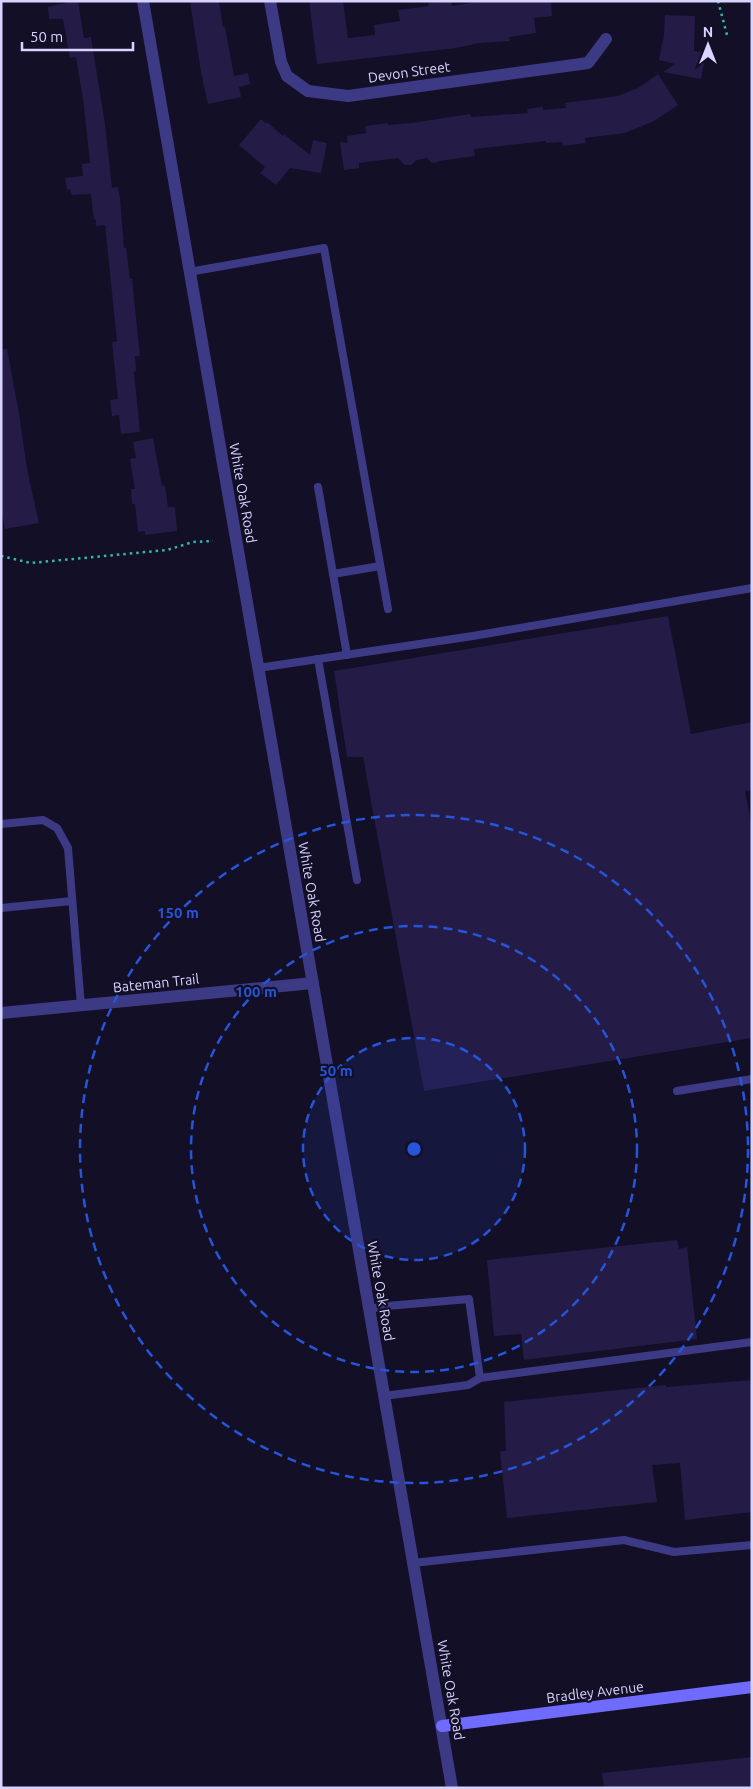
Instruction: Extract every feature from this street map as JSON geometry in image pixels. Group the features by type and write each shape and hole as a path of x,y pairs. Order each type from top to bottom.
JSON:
{"main road":[{"name":"Bradley Avenue","path":"442,1726 752,1687"}],"street":[{"name":"White Oak Road","path":"142,1 452,1788"},
{"name":"Devon Street","path":"270,1 281,62 287,76 308,91 332,95 348,96 588,63 606,39"},
{"name":"Bateman Trail","path":"1,1013 313,983"}],"lane":[{"path":"189,272 324,248 388,610"},
{"path":"318,487 347,655"},
{"path":"333,574 380,566"},
{"path":"258,668 473,636 752,588"},
{"path":"318,659 357,880"},
{"path":"1,824 43,820 57,828 68,848 81,1006"},
{"path":"1,908 72,901"},
{"path":"677,1091 752,1079"},
{"path":"369,1310 387,1306 469,1299 480,1378"},
{"path":"384,1396 468,1384 480,1378 752,1342"},
{"path":"413,1563 624,1540 674,1552 752,1545"}],"path":[{"path":"718,1 727,35"},
{"path":"1,556 31,563 167,550 192,542 212,541"}],"building":[{"path":"66,1 78,1 84,38 91,37 105,124 112,188 118,187 120,198 124,248 126,248 130,279 132,279 140,356 135,356 136,371 134,372 140,432 121,434 119,415 112,416 110,400 118,399 112,342 117,341 105,225 96,226 91,194 72,195 70,189 67,190 65,178 83,176 82,164 90,163 84,106 76,57 70,58 63,19 49,19 48,7 66,3"},
{"path":"190,1 219,1 234,76 248,73 250,84 239,87 241,97 208,104"},
{"path":"309,1 343,1 348,38 375,35 374,25 400,21 398,10 429,6 428,3 451,1 452,6 482,1 551,1 552,16 534,18 536,33 509,37 510,41 479,43 456,48 317,64"},
{"path":"665,15 695,16 694,51 706,53 701,79 663,72 675,64 659,60 664,35"},
{"path":"658,74 678,105 654,121 625,133 585,138 586,143 563,146 562,142 546,143 546,141 474,149 475,156 432,163 427,158 417,160 411,165 405,165 398,158 359,163 359,168 344,170 340,142 348,143 347,136 366,133 365,126 388,123 388,125 412,123 470,114 471,117 528,113 527,109 543,107 543,110 566,108 565,103 618,96 638,88"},
{"path":"261,119 283,136 284,134 310,155 313,140 327,143 321,173 290,168 276,185 260,173 265,167 239,145"},
{"path":"1,349 7,349 27,469 39,523 5,529 1,509"},
{"path":"153,438 162,486 165,485 168,507 175,507 177,531 145,535 145,531 138,532 135,504 132,504 131,489 135,489 130,459 136,458 133,442"},
{"path":"668,616 691,734 752,722 752,790 745,791 752,827 752,1038 424,1091 363,757 347,757 334,671"},
{"path":"677,1240 679,1249 687,1247 697,1339 524,1360 521,1334 494,1336 487,1260"},
{"path":"752,1380 752,1512 685,1520 680,1463 652,1465 657,1502 507,1518 500,1451 506,1451 504,1402 666,1385 666,1387"},
{"path":"752,1757 752,1788 604,1788 602,1773"}]}
